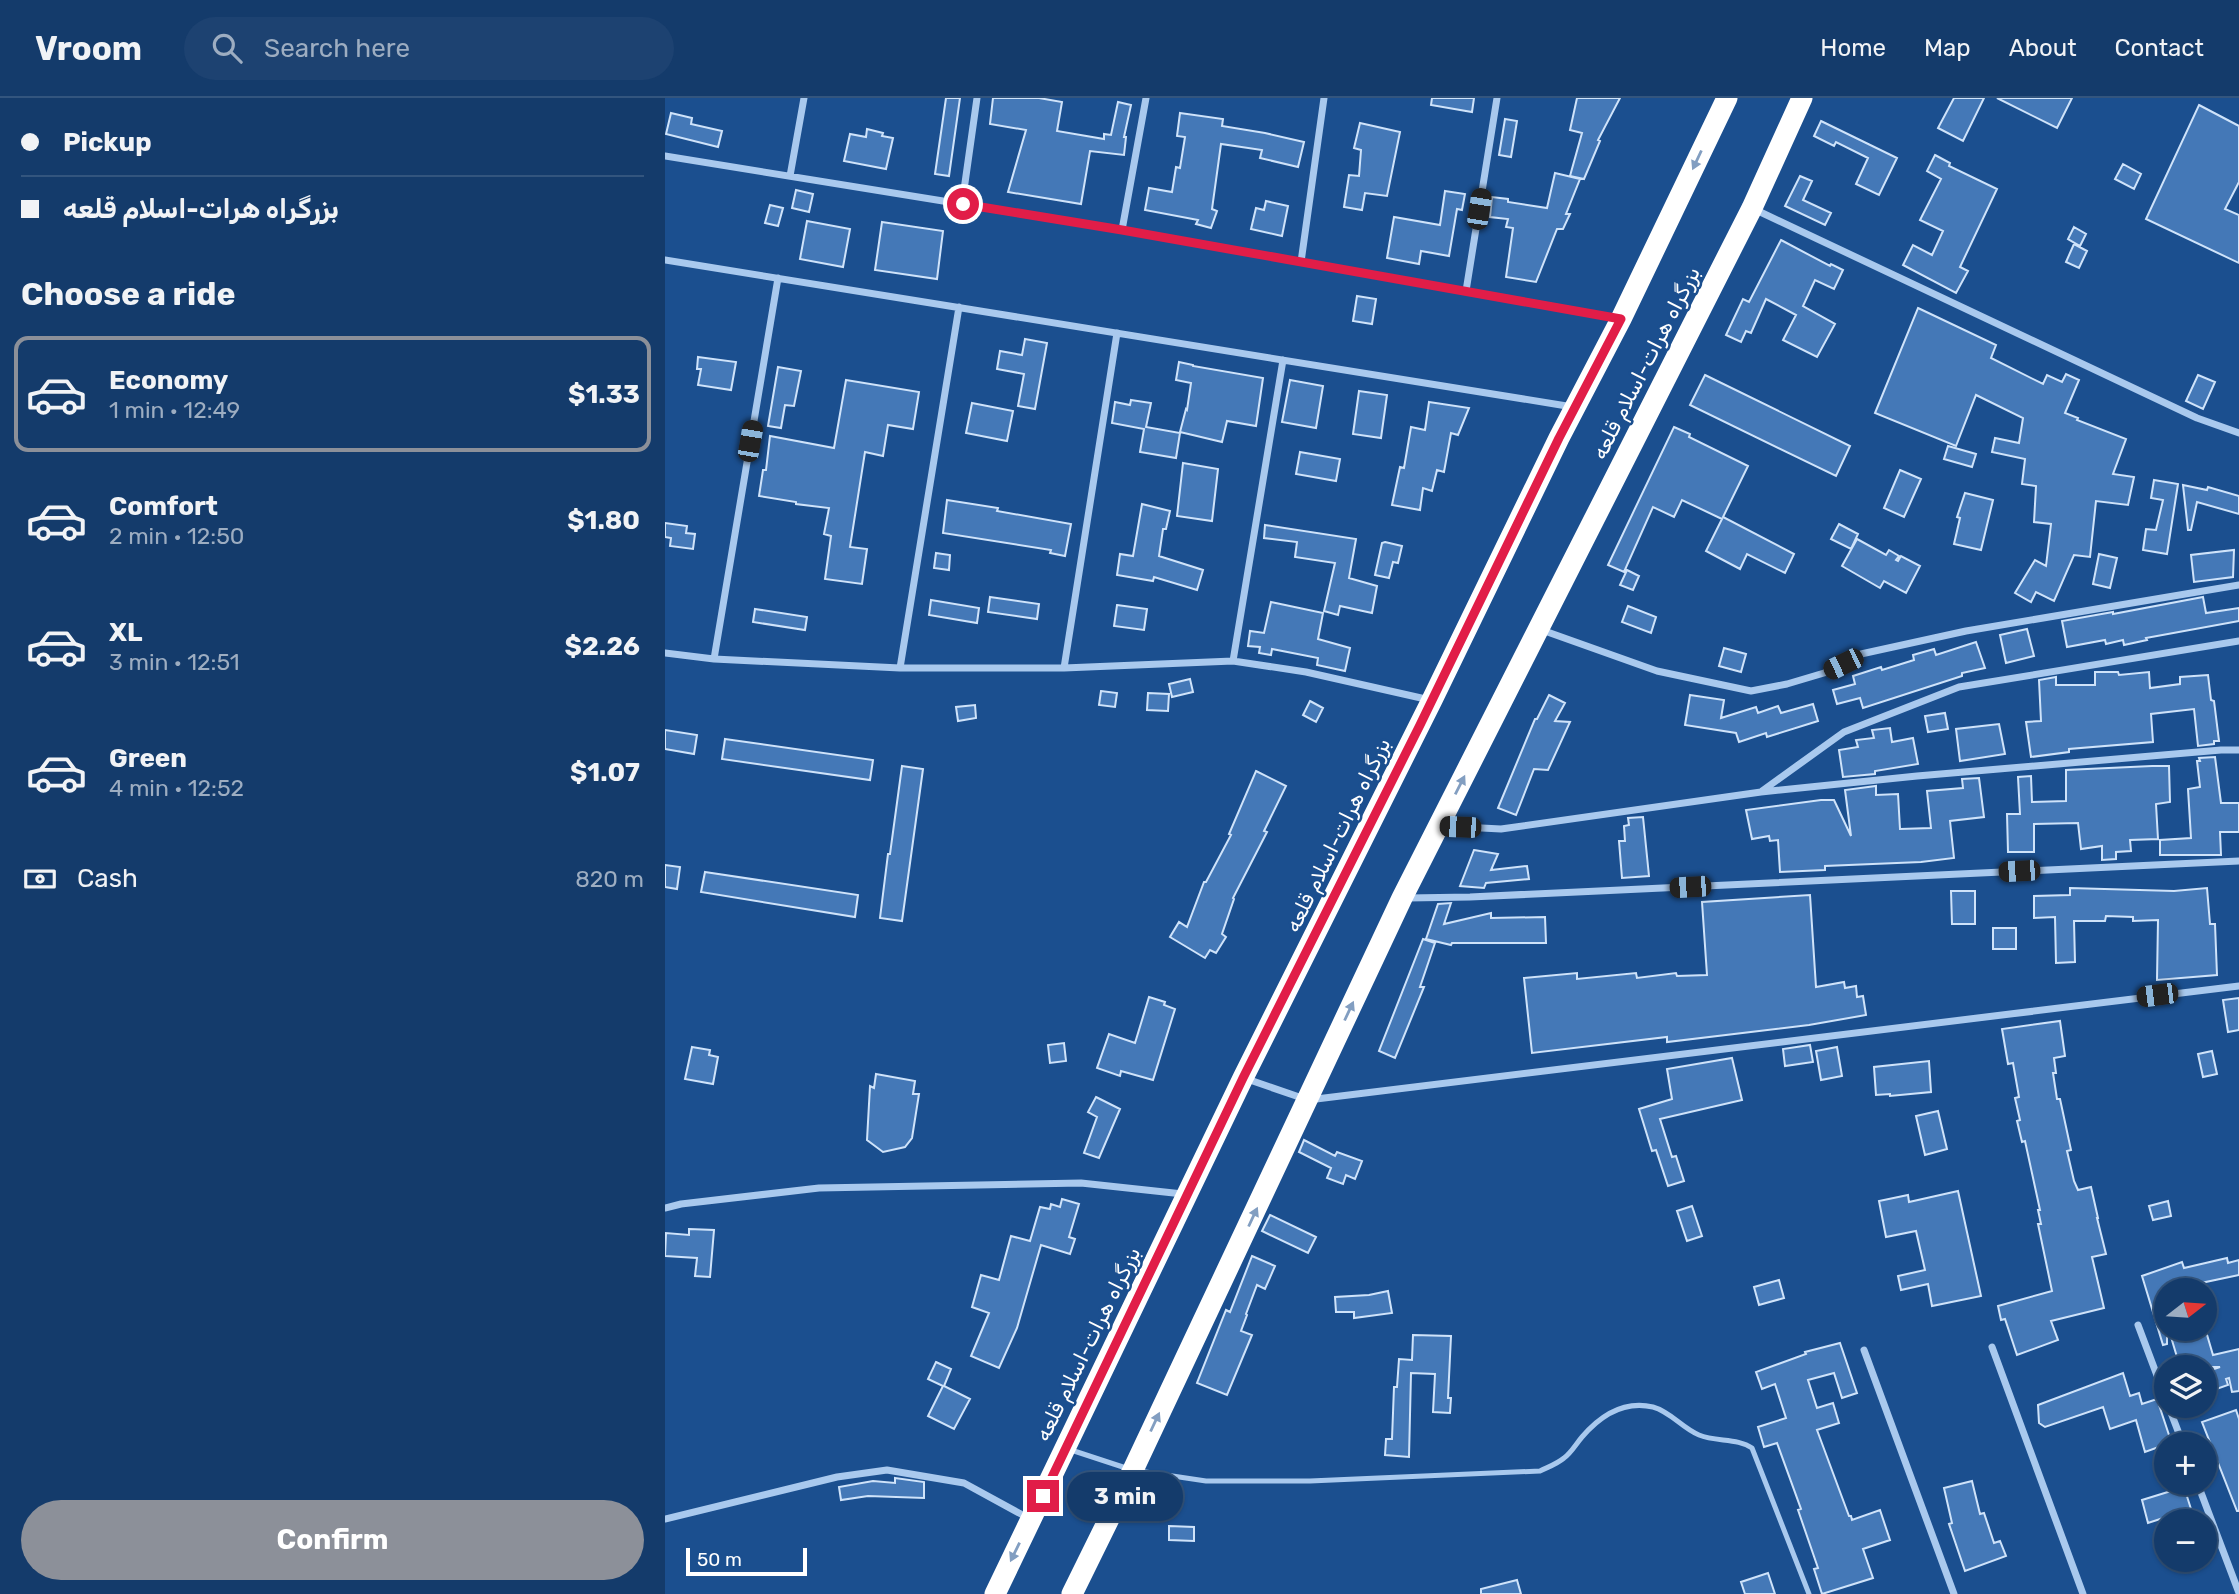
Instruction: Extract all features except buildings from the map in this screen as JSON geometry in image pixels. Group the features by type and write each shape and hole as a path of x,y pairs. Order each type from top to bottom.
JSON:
{"highway":[{"name":"بزرگراه هرات-اسلام قلعه","path":"995,1594 1243,1078 1621,319 1727,98"},
{"name":"بزرگراه هرات-اسلام قلعه","path":"1072,1594 1402,898 1752,208 1802,98"}],"street":[{"path":"790,176 804,98"},
{"path":"963,204 977,98"},
{"path":"1122,230 1146,98"},
{"path":"1301,262 1324,98"},
{"path":"1467,291 1497,98"},
{"path":"665,156 1122,230 1621,319"},
{"path":"1752,208 2197,418 2239,433"},
{"path":"665,260 1575,408"},
{"path":"714,659 778,278"},
{"path":"900,668 959,307"},
{"path":"1064,668 1117,333"},
{"path":"1233,661 1283,360"},
{"path":"1539,629 1657,671 1751,691 1824,673 1861,654 1966,631 2239,585"},
{"path":"1761,792 1844,732 1959,687 2239,641"},
{"path":"665,653 714,659 900,668 1064,668 1233,661 1306,672 1432,701"},
{"path":"1440,826 1501,829 1761,792 1917,776 2239,750"},
{"path":"1402,898 2239,861"},
{"path":"1243,1078 1308,1100 2239,986"},
{"path":"665,1208 819,1188 1081,1183 1187,1194"},
{"path":"2138,1325 2154,1368"},
{"path":"1992,1347 2083,1594"},
{"path":"1864,1350 1954,1594"},
{"path":"665,1519 837,1477 887,1470 964,1483 1031,1520"},
{"path":"2202,1495 2239,1593"}],"lane":[{"path":"1065,1448 1133,1470 1206,1481 1310,1481 1540,1471 1566,1456 1605,1414 1633,1405 1652,1407 1667,1413 1697,1434 1752,1448 1809,1594"}],"route":[{"path":"963,204 1621,319 1559,438 1420,725 1243,1078 1043,1496"}]}
